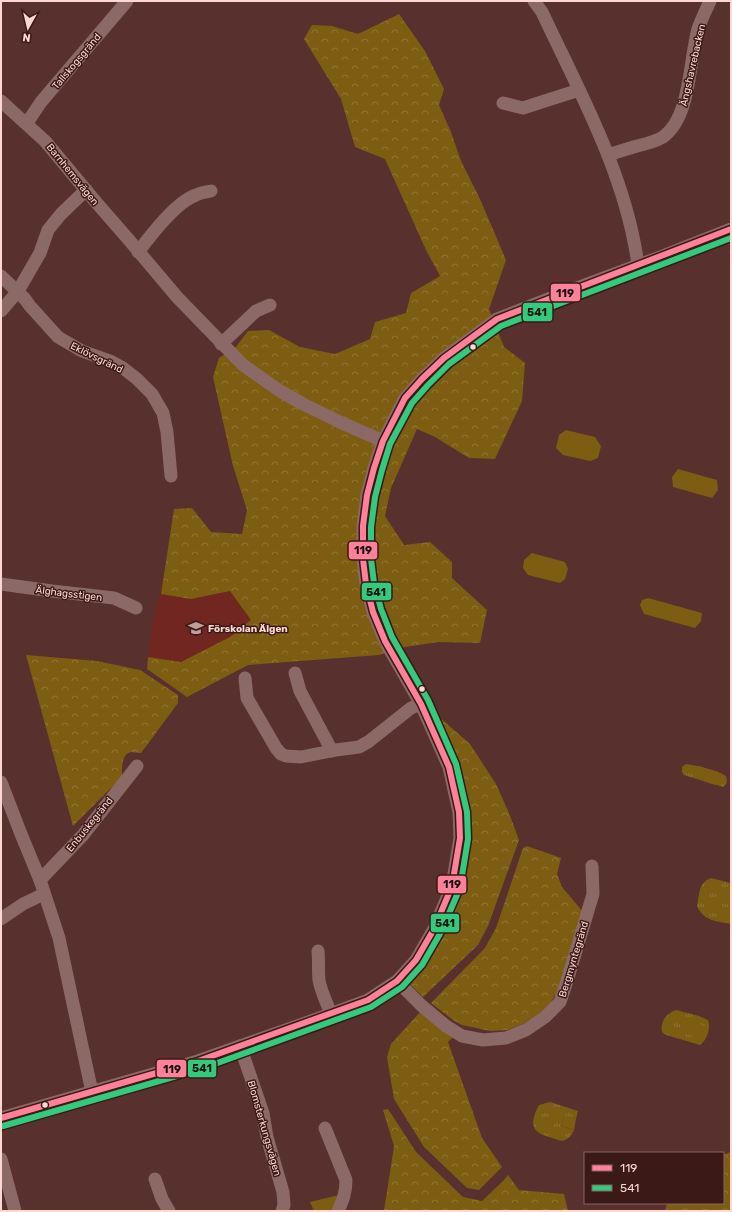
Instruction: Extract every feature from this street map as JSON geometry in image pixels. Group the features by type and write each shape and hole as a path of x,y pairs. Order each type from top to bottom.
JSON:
{"street":[{"name":"Tallskogsgränd","path":"27,124 41,102 127,1"},
{"path":"534,1 542,12 608,155 624,202 634,239 638,265"},
{"name":"Ängshavrebacken","path":"608,155 653,142 662,138 671,131 678,119 684,102 698,28 710,1"},
{"path":"503,103 524,108 579,90"},
{"name":"Barnhemsvägen","path":"1,101 45,141 177,297 243,365 280,391 303,404 383,441"},
{"path":"1,311 18,292 40,253 48,230 65,209 86,190"},
{"path":"138,252 180,205 194,195 211,191"},
{"path":"1,1118 198,1061 368,1000 397,980 416,960 434,929 452,886 460,838 459,812 449,767 421,704 385,641 373,612 366,584 363,559 363,526 366,495 383,441 405,398 422,379 444,358 497,319 731,229"},
{"name":"Eklövsgränd","path":"1,276 25,299 58,337 82,351 105,359 123,368 152,394 163,413 167,432 171,476"},
{"path":"221,344 256,311 270,305"},
{"name":"Älghagsstigen","path":"1,584 52,592 114,598 136,608"},
{"path":"295,672 300,692 332,751"},
{"path":"245,678 247,698 276,748 281,754 286,756 301,757 359,747 372,739 411,708 421,704"},
{"name":"Enbuskegränd","path":"40,880 83,835 136,766"},
{"path":"1,782 20,834 40,880 59,938 92,1092"},
{"name":"Bergmyntegränd","path":"397,980 422,1006 446,1026 462,1036 483,1040 506,1038 526,1030 545,1017 560,1002 593,894 592,866"},
{"path":"1,919 23,904 44,894"},
{"path":"318,952 319,978 322,991 331,1014"},
{"name":"Blomsterkungsvägen","path":"240,1046 263,1113 267,1137 283,1192 284,1205 282,1211"},
{"path":"325,1128 346,1180 344,1198 338,1211"},
{"path":"1,1159 15,1211"},
{"path":"155,1179 162,1199 169,1211"}],"shaded area":[{"name":"Förskolan Älgen","path":"230,591 251,620 230,637 181,662 148,657 153,617 161,594 191,599"}],"green space":[{"path":"399,14 425,51 444,89 439,105 451,132 461,161 480,199 506,260 489,309 504,347 525,363 522,401 495,459 469,458 435,437 417,429 391,488 385,516 404,545 430,542 452,562 452,578 487,610 480,643 438,642 405,647 379,655 248,665 187,697 147,669 148,657 181,662 230,637 251,620 230,591 191,599 161,594 174,509 192,508 211,532 242,534 247,510 233,466 213,377 219,358 236,347 248,331 269,330 300,347 335,354 370,339 375,322 406,313 411,293 440,276 426,250 385,159 355,147 341,99 304,39 312,25 332,26 358,34"},
{"path":"566,430 595,437 601,446 598,458 590,461 563,455 556,448 559,435"},
{"path":"678,469 717,480 718,490 712,498 673,487 672,477"},
{"path":"532,553 565,562 568,569 565,579 560,583 528,575 523,568 524,560"},
{"path":"648,598 702,613 701,621 695,628 644,614 640,605 642,600"},
{"path":"26,655 97,661 140,670 178,695 178,703 141,753 131,752 125,756 122,777 73,826"},
{"path":"439,717 470,744 496,784 519,840 488,926 478,945 423,997 410,984 409,975 433,943 445,923 458,885 464,853 467,824 462,789"},
{"path":"686,764 717,771 726,776 727,781 723,787 684,775 682,772 682,767"},
{"path":"707,769 719,772 715,785 703,781"},
{"path":"527,846 561,858 557,874 562,887 583,912 559,989 551,1002 539,1014 521,1025 508,1030 490,1031 462,1025 431,1003 485,948 496,928 523,848"},
{"path":"711,878 731,883 731,924 711,920 703,915 697,906 699,893 702,886"},
{"path":"725,894 731,896 731,905 723,903"},
{"path":"676,1010 708,1020 708,1034 700,1045 666,1035 662,1032 664,1018"},
{"path":"420,1012 453,1037 448,1042 482,1138 502,1167 479,1190 467,1188 424,1147 394,1099 387,1057 391,1044"},
{"path":"688,1021 704,1026 701,1038 684,1033"},
{"path":"550,1102 578,1111 576,1119 564,1116 561,1126 574,1130 570,1137 562,1141 541,1134 534,1127 533,1121 539,1105"},
{"path":"388,1109 416,1152 463,1197 482,1201 508,1175 519,1190 564,1194 568,1211 384,1211 394,1146 383,1110"},
{"path":"564,1115 576,1119 574,1130 561,1126"},
{"path":"731,1152 731,1211 665,1211 667,1204 724,1204 724,1155"},
{"path":"339,1195 335,1211 314,1211 310,1202"}],"transit line":[{"name":"119","path":"1,1118 198,1061 368,1000 397,981 416,960 434,929 452,886 460,838 459,812 449,767 421,704 385,641 373,612 366,584 363,559 363,526 367,495 383,441 405,398 422,379 444,358 497,319 731,229"},
{"name":"541","path":"3,1126 201,1069 371,1007 402,987 422,965 441,932 460,888 468,839 467,812 456,764 428,700 392,637 381,609 374,583 371,559 371,527 375,497 390,444 412,403 428,385 449,364 501,326 731,238"}],"place":[{"name":"Förskolan Älgen","path":"196,628"}]}
